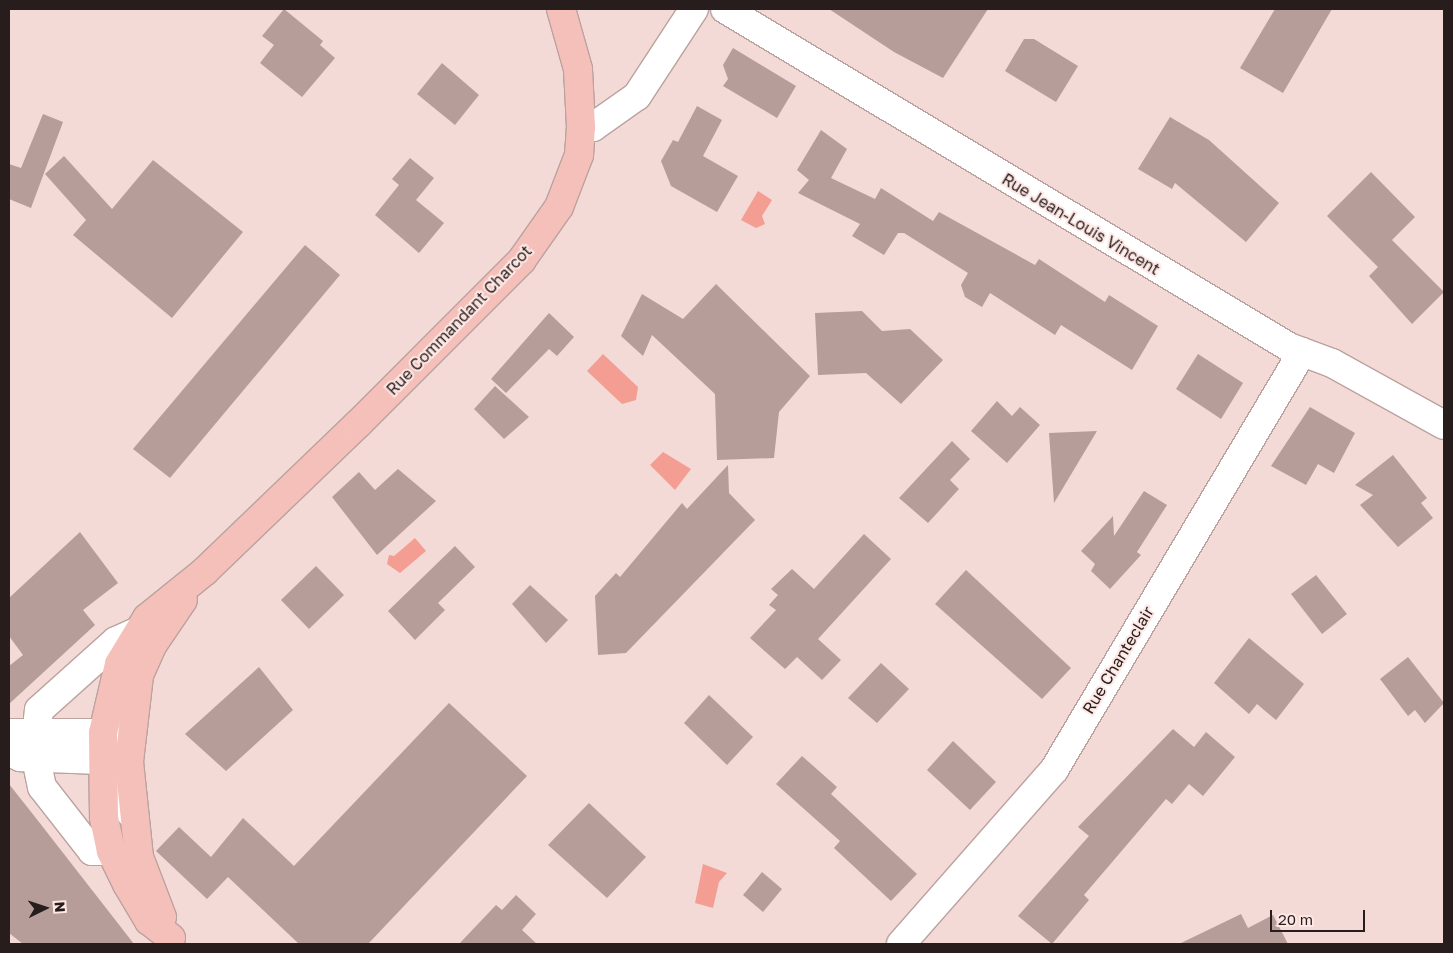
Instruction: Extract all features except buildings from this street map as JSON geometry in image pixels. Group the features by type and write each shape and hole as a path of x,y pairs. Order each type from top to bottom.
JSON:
{"main road":[{"name":"Rue Commandant Charcot","path":"173,941 144,874 132,815 116,761 103,732 118,664 136,632 206,571 521,261 559,207 579,154 582,127 578,69 561,9"},
{"name":"Rue Commandant Charcot","path":"173,941 149,921 111,851 104,818 116,761 140,675 153,644 206,571"}],"street":[{"path":"582,127 593,127 637,96 694,9"},
{"name":"Rue Jean-Louis Vincent","path":"725,9 1302,352 1332,363 1444,425"},
{"name":"Rue Chanteclair","path":"901,944 1054,770 1302,352"},
{"name":"Rue Commandant Charcot","path":"111,851 92,852 42,787 37,745 39,710 116,641 136,632"},
{"path":"9,751 103,732"},
{"path":"9,733 37,745 116,761"}],"shaded area":[{"path":"758,191 772,200 762,216 765,224 756,228 741,220"},
{"path":"603,354 638,387 636,400 622,404 587,371"},
{"path":"663,452 691,469 675,490 650,465"},
{"path":"415,538 426,551 400,573 387,564 389,555 394,556"},
{"path":"703,864 727,873 719,882 713,908 695,903"}]}
